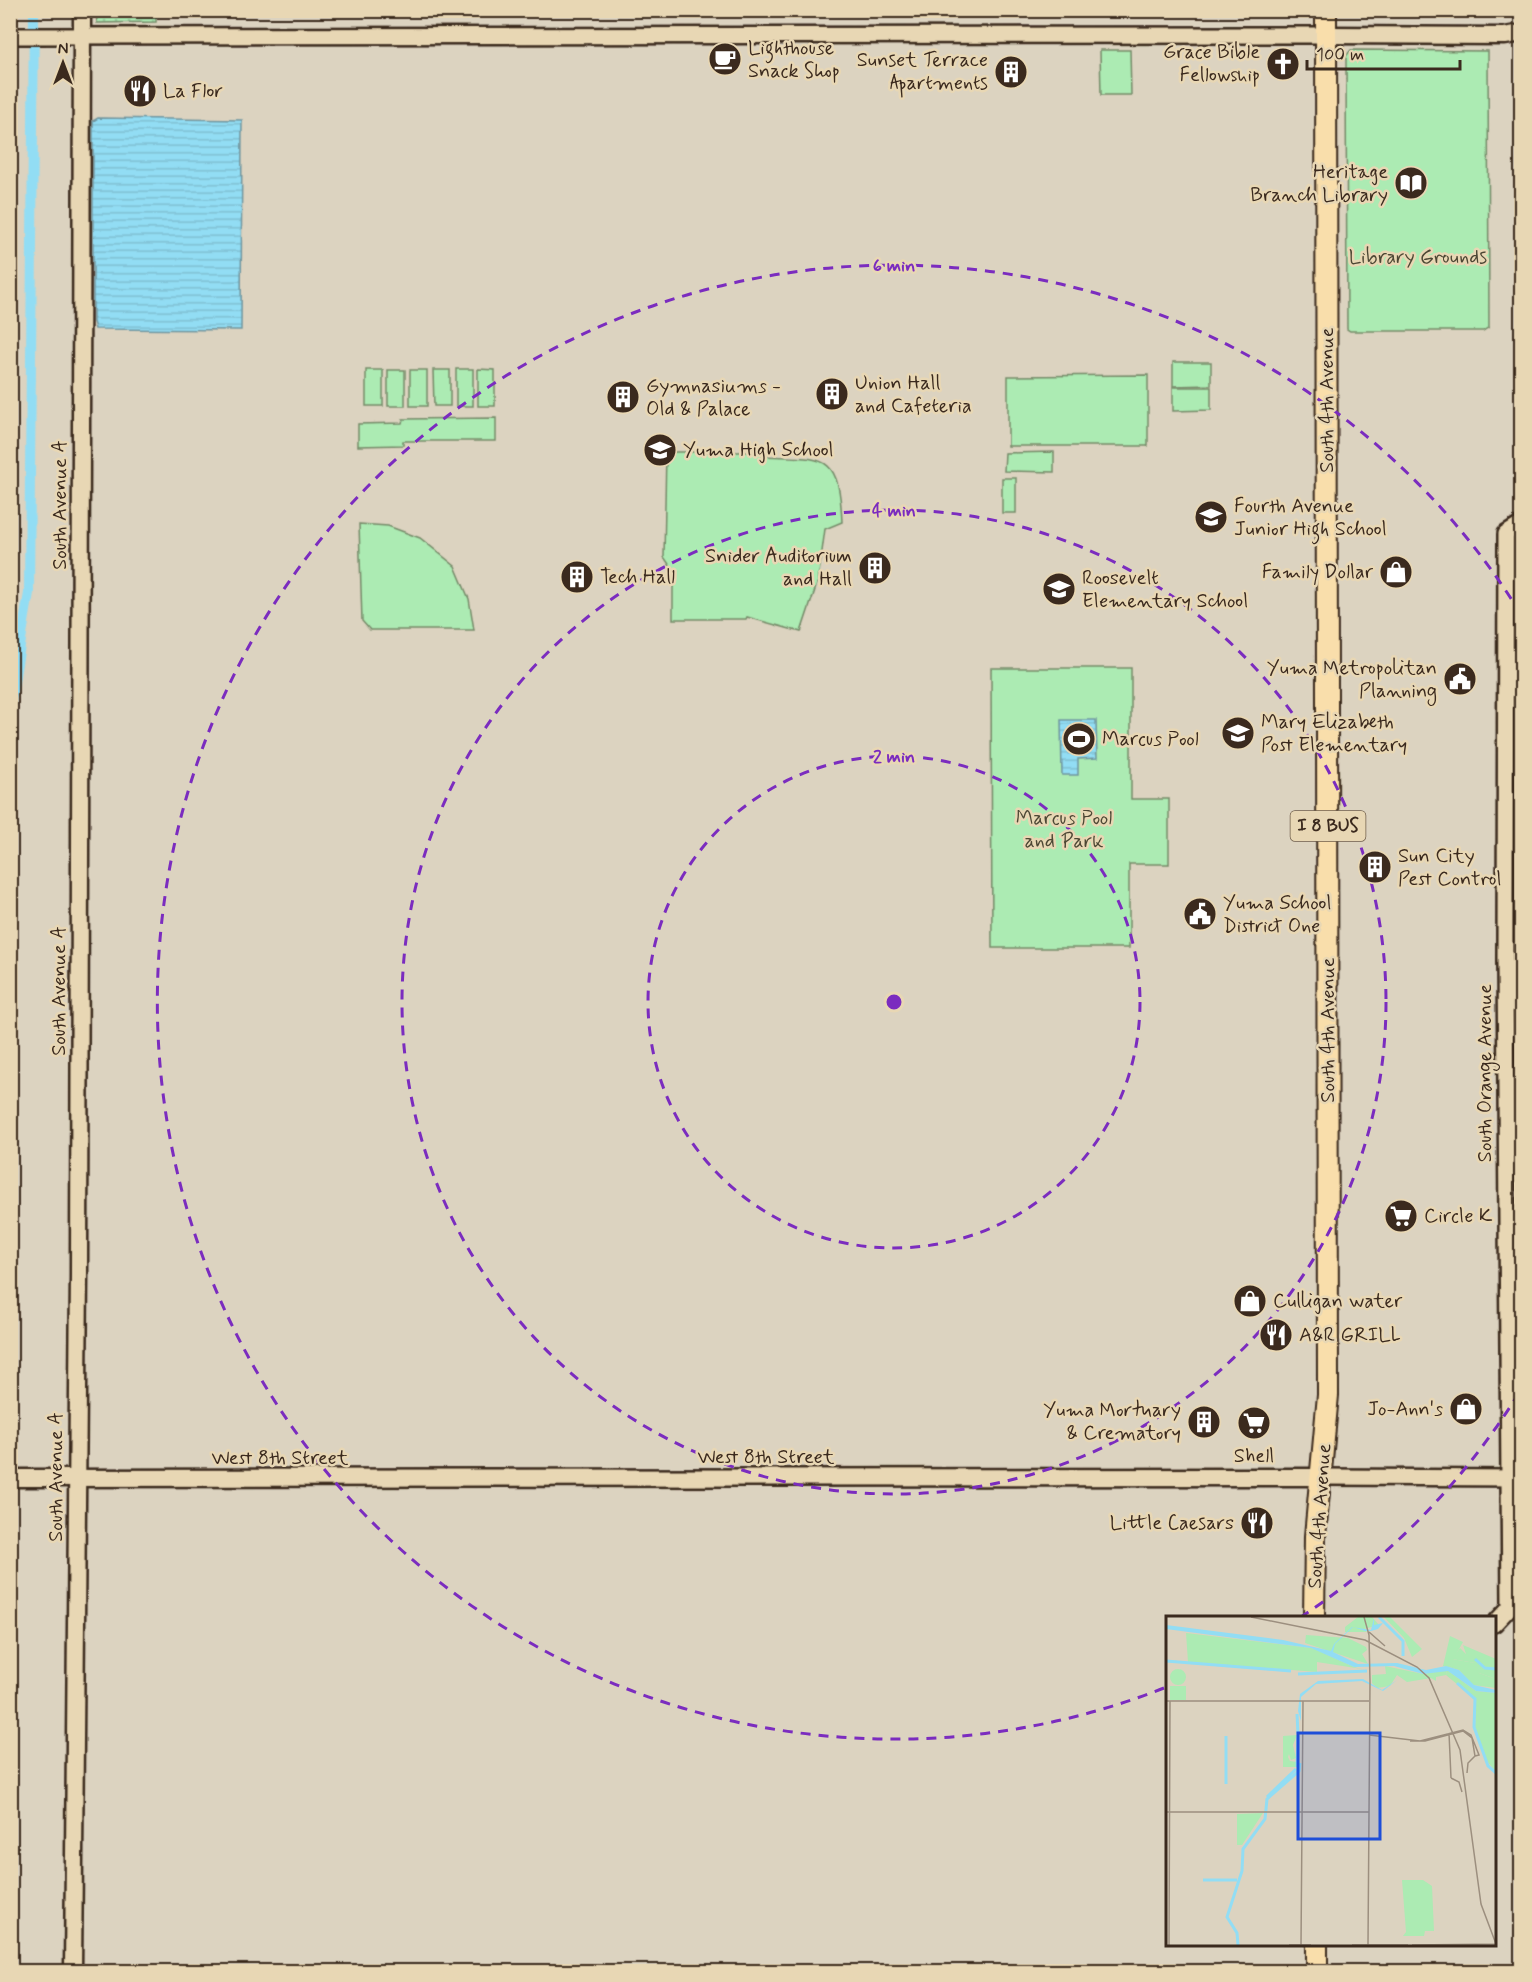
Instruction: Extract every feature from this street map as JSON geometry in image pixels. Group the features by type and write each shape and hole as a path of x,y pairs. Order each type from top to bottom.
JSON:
{"main road":[{"name":"South Avenue A","path":"73,1971 82,10"},
{"name":"South 4th Avenue","path":"1314,1616 1315,1536 1328,1395 1326,10"},
{"path":"1326,34 1513,34 1521,42"},
{"name":"West 8th Street","path":"10,1478 1322,1478"},
{"path":"1317,1946 1317,1971"}],"street":[{"path":"11,36 1326,34"},
{"name":"South Orange Avenue","path":"1496,1622 1510,1607 1515,1478 1506,534 1521,524"},
{"name":"West 8th Street","path":"1322,1478 1515,1478"}],"green space":[{"path":"96,11 156,11 156,22 97,23"},
{"path":"1100,50 1130,50 1131,95 1101,95"},
{"name":"Library Grounds","path":"1351,50 1488,51 1489,327 1483,331 1350,331 1347,329 1346,56"},
{"path":"1173,362 1211,362 1211,385 1173,386"},
{"path":"456,369 473,369 473,406 456,406"},
{"path":"478,369 495,370 495,406 478,406"},
{"path":"366,370 383,370 383,406 366,406"},
{"path":"388,370 405,370 405,406 388,406"},
{"path":"410,370 427,370 427,406 410,406"},
{"path":"433,370 450,370 450,406 434,406"},
{"path":"1148,375 1148,446 1008,446 1008,376"},
{"path":"1173,387 1211,387 1211,410 1173,411"},
{"path":"496,418 496,441 403,441 403,445 358,446 358,424 402,423 403,419"},
{"path":"666,452 759,452 762,456 814,459 832,471 837,482 842,522 825,529 818,581 801,632 747,617 746,619 673,619 673,570 664,557"},
{"path":"1054,452 1054,472 1004,471 1005,453"},
{"path":"1002,478 1016,478 1016,513 1002,513"},
{"path":"359,524 388,526 420,538 455,566 469,599 474,630 370,630 362,621"},
{"name":"Marcus Pool and Park","path":"991,668 1131,668 1131,799 1169,799 1169,864 1129,864 1129,948 992,948"}],"water":[{"path":"98,118 242,120 241,330 95,329 93,322 93,121"},
{"name":"Marcus Pool","path":"1061,720 1096,720 1097,758 1078,759 1078,775 1062,775"}],"waterway":[{"path":"10,705 29,593 34,10"}],"place":[{"name":"Lighthouse Snack Shop","path":"725,59"},
{"name":"Grace Bible Fellowship","path":"1283,64"},
{"name":"Sunset Terrace Apartments","path":"1011,72"},
{"name":"La Flor","path":"140,91"},
{"name":"Heritage Branch Library","path":"1411,183"},
{"name":"Union Hall and Cafeteria","path":"832,394"},
{"name":"Gymnasiums - Old & Palace","path":"623,397"},
{"name":"Yuma High School","path":"660,450"},
{"name":"Fourth Avenue Junior High School","path":"1211,517"},
{"name":"Snider Auditorium and Hall","path":"875,568"},
{"name":"Family Dollar","path":"1396,572"},
{"name":"Tech Hall","path":"577,577"},
{"name":"Roosevelt Elementary School","path":"1059,589"},
{"name":"Yuma Metropolitan Planning","path":"1460,679"},
{"name":"Mary Elizabeth Post Elementary","path":"1238,733"},
{"name":"Marcus Pool","path":"1079,739"},
{"name":"Sun City Pest Control","path":"1375,867"},
{"name":"Yuma School District One","path":"1200,914"},
{"name":"Circle K","path":"1401,1216"},
{"name":"Culligan water","path":"1250,1301"},
{"name":"A&R GRILL","path":"1276,1335"},
{"name":"Jo-Ann's","path":"1466,1409"},
{"name":"Yuma Mortuary & Crematory","path":"1204,1422"},
{"name":"Shell","path":"1254,1423"},
{"name":"Little Caesars","path":"1257,1523"}]}
